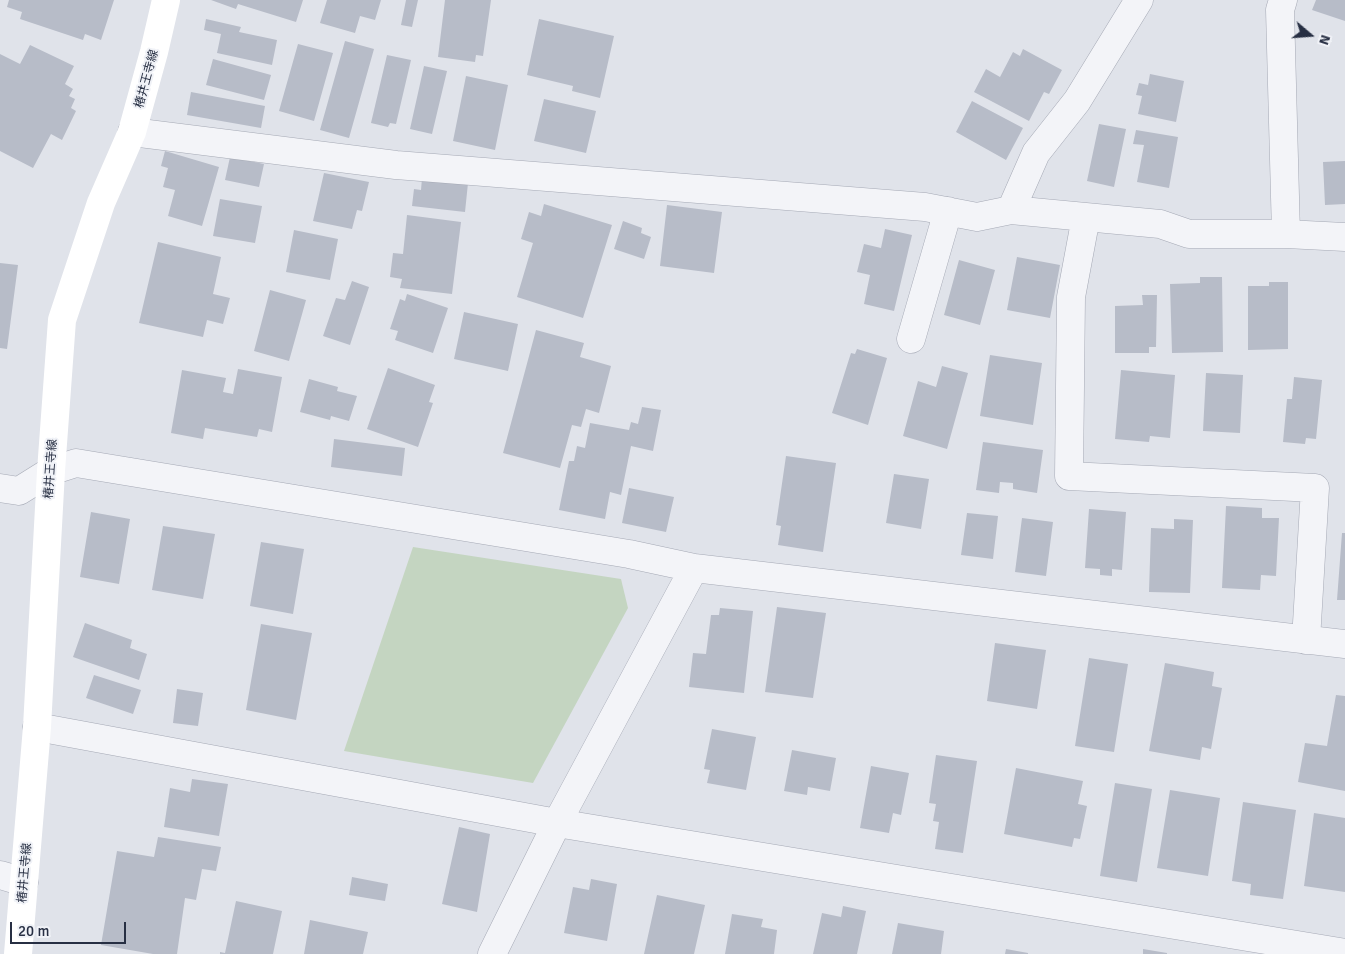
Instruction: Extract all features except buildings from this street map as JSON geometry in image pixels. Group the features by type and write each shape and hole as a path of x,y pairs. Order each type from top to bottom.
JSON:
{"main road":[{"name":"椿井王寺線","path":"18,954 12,878 37,727 51,471 62,320 101,203 132,132 166,0"}],"street":[{"path":"1011,210 1036,153 1077,101 1139,0"},
{"path":"1283,0 1280,10 1286,234"},
{"path":"132,132 396,165 925,206 977,217 1011,210 1160,224 1188,234 1286,234 1345,238"},
{"path":"910,339 948,211"},
{"path":"1086,217 1071,297 1069,476 1315,488 1306,640"},
{"path":"0,488 19,491 51,471 76,463 609,551 694,568 1345,644"},
{"path":"492,954 557,823 694,568"},
{"path":"37,727 557,823 1345,953"}],"green space":[{"path":"413,547 621,579 628,608 533,783 344,751"}]}
